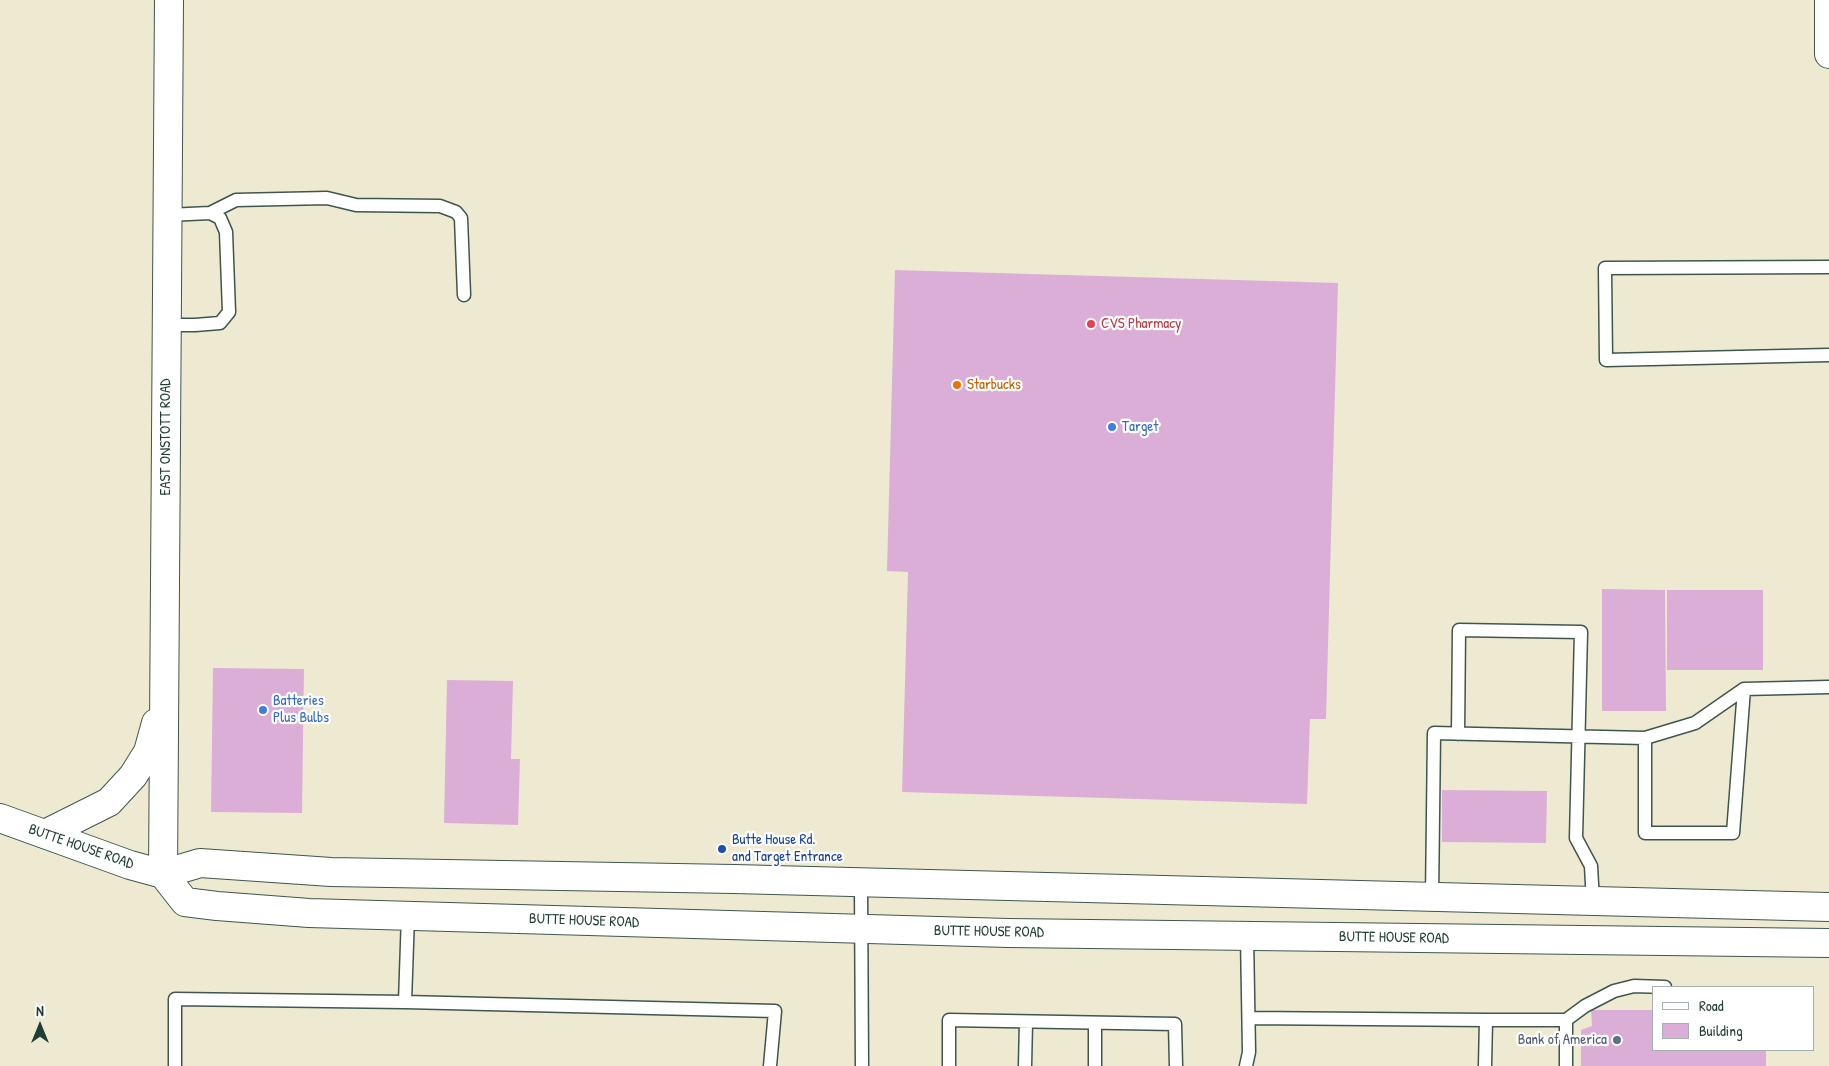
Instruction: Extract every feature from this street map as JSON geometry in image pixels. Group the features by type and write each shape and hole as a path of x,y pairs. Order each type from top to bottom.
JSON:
{"main road":[{"name":"EAST ONSTOTT ROAD","path":"163,874 169,0"},
{"path":"1829,0 1829,54"},
{"path":"44,834 109,802 133,776 148,752 165,692"},
{"name":"BUTTE HOUSE ROAD","path":"0,818 122,862 163,874 184,902 217,906 309,912 862,929 1829,943"},
{"path":"163,874 200,863 331,872 734,879 1829,907"}],"lane":[{"path":"168,215 210,213 236,200 327,198 356,204 440,206 456,212 461,218 464,295"},
{"path":"167,325 195,325 220,322 229,312 226,232 220,218 210,213"},
{"path":"1829,267 1604,268 1606,360 1829,355"},
{"path":"1458,734 1459,630 1581,632 1576,838 1591,866 1593,902"},
{"path":"1432,898 1434,733 1645,738 1695,723 1744,690 1829,687"},
{"path":"1645,738 1645,833 1733,833 1744,690"},
{"path":"861,883 862,1066"},
{"path":"404,1002 408,915"},
{"path":"1246,1066 1249,1052 1247,936"},
{"path":"1249,1018 1566,1020 1585,1006 1614,991 1634,986 1652,987"},
{"path":"175,1066 175,999 404,1002 775,1011 770,1066"},
{"path":"949,1066 950,1020 1175,1024 1176,1066"},
{"path":"1485,1066 1486,1020"},
{"path":"1566,1020 1566,1066"},
{"path":"1025,1066 1026,1022"},
{"path":"1095,1066 1096,1023"}],"building":[{"name":"Target","path":"895,270 1338,283 1326,719 1310,719 1307,804 902,792 908,572 887,571"},
{"path":"1602,589 1665,590 1666,711 1602,711"},
{"path":"1667,590 1763,590 1763,670 1667,670"},
{"path":"213,668 304,669 302,813 211,812"},
{"path":"447,680 513,681 511,759 520,759 518,825 444,823"},
{"path":"1442,790 1547,791 1546,843 1442,842"},
{"name":"Bank of America","path":"1591,1010 1652,1010 1652,1051 1766,1051 1766,1066 1581,1066 1581,1030 1592,1026"}],"place":[{"name":"CVS Pharmacy","path":"1091,324"},
{"name":"Starbucks","path":"957,385"},
{"name":"Target","path":"1112,427"},
{"name":"Batteries Plus Bulbs","path":"263,710"},
{"name":"Butte House Rd. and Target Entrance","path":"722,849"},
{"name":"Bank of America","path":"1617,1040"}]}
